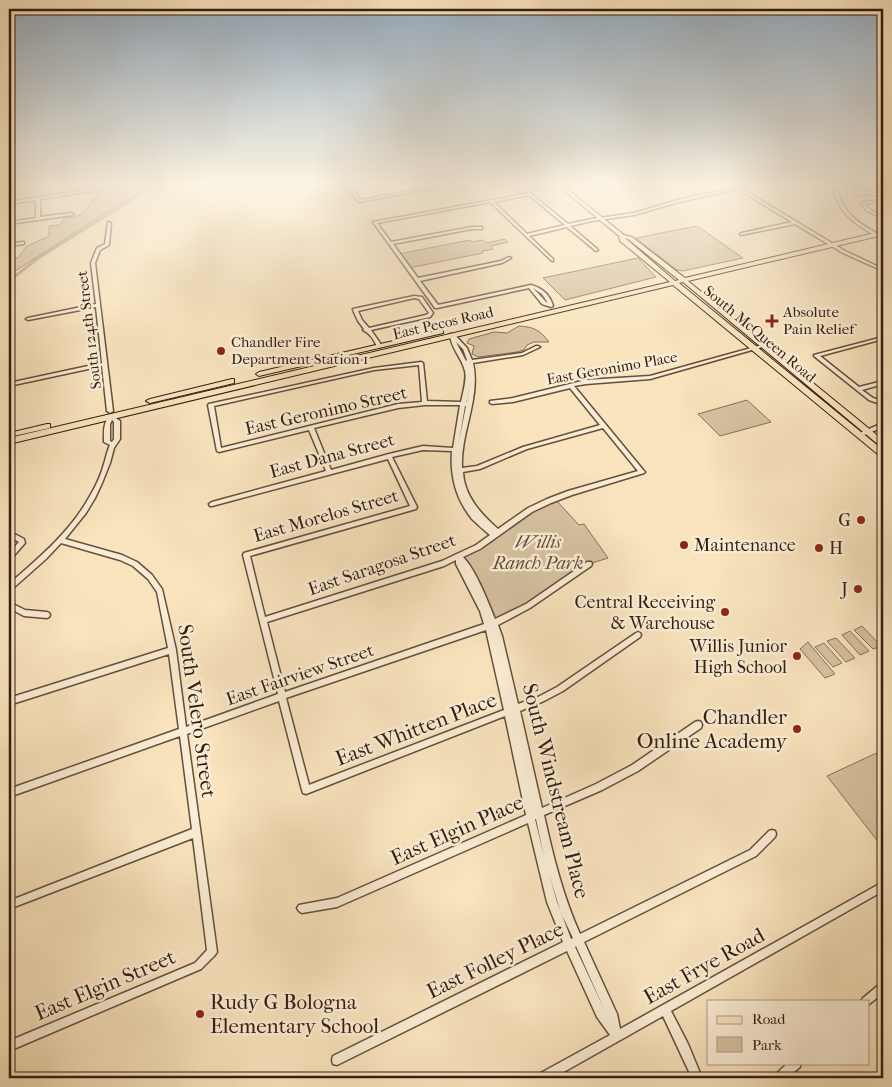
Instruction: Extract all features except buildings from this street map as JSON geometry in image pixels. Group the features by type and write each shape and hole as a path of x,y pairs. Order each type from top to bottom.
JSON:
{"main road":[{"name":"East Pecos Road","path":"450,332 550,306 572,304 670,278 682,278 867,235"},
{"name":"South McQueen Road","path":"622,236 622,240 714,314 760,347 864,433 883,454"},
{"name":"South McQueen Road","path":"622,236 630,238 682,278 742,328 760,347"},
{"name":"East Pecos Road","path":"9,441 285,371 572,304 676,283 682,278"},
{"path":"714,314 719,314 742,328"},
{"name":"East Pecos Road","path":"9,435 111,414"},
{"name":"South McQueen Road","path":"864,433 883,444"}],"street":[{"name":"South 124th Street","path":"108,235 107,245 98,250 93,263 111,414"},
{"path":"384,235 437,307 531,286 543,302 550,306"},
{"path":"390,243 435,235"},
{"path":"527,235 552,260"},
{"path":"578,235 596,250"},
{"path":"814,235 855,258 883,269"},
{"path":"9,245 23,243"},
{"path":"417,280 502,262 509,258"},
{"path":"365,330 430,314 429,310 418,297 355,310 365,330 380,349"},
{"path":"28,319 98,305"},
{"path":"450,332 452,340 469,362 473,376 466,404 456,471 470,503 496,535"},
{"path":"883,338 816,356 871,399 883,404"},
{"name":"East Geronimo Place","path":"492,402 513,400 596,381 650,377 760,347"},
{"path":"469,362 523,354 538,348"},
{"name":"East Geronimo Street","path":"425,403 421,363 374,369 211,405 219,450 398,406 425,403 466,404"},
{"path":"9,385 105,364"},
{"path":"859,389 883,382"},
{"path":"456,471 478,468 525,448 603,426 570,386"},
{"path":"9,588 60,540 77,520 96,491 106,468 112,444 117,439 117,421 111,414 107,424 107,442 112,444"},
{"path":"864,433 883,425"},
{"name":"East Saragosa Street","path":"264,620 459,557 496,535 530,510 549,501 642,472 603,426"},
{"path":"311,427 329,473"},
{"name":"East Dana Street","path":"212,504 423,448 459,449"},
{"name":"East Morelos Street","path":"264,620 246,555 414,506 389,456"},
{"path":"9,533 22,541 9,557"},
{"name":"South Velero Street","path":"60,540 122,558 135,564 150,577 160,591 172,650 212,952"},
{"name":"South Windstream Place","path":"459,557 459,564 492,625 512,710 546,883 574,942 604,1018 617,1036"},
{"name":"East Fairview Street","path":"9,794 283,696 492,625 528,606 589,564"},
{"path":"9,605 24,613 47,615"},
{"path":"264,620 283,696"},
{"name":"East Whitten Place","path":"283,696 306,790 512,710 560,689 638,635"},
{"path":"9,702 172,650"},
{"name":"East Elgin Place","path":"302,908 336,902 599,787 634,768 698,725"},
{"path":"9,905 196,832"},
{"name":"East Folley Place","path":"337,1060 753,853 772,834"},
{"name":"East Frye Road","path":"543,1078 883,886"},
{"name":"East Elgin Street","path":"9,1046 198,966 212,952"},
{"path":"867,1000 883,987"},
{"path":"665,1009 697,1078"},
{"path":"780,1078 795,1064"}],"green space":[{"path":"72,235 9,275 9,258 18,258 26,247 49,236"},
{"path":"653,235 710,235 743,258 683,271 677,270 636,238"},
{"path":"505,239 508,242 491,246 493,249 482,251 483,253 409,268 399,254 470,240 472,242 483,240 486,243"},
{"path":"638,258 656,277 565,300 543,278"},
{"path":"519,326 536,330 549,342 534,342 527,345 524,350 517,352 478,357 472,354 474,346 467,343 469,339 494,332 507,333"},
{"path":"747,400 771,422 720,436 698,414"},
{"name":"Willis Ranch Park","path":"555,499 579,525 584,524 608,558 589,564 528,606 491,625 459,557 530,510"},
{"path":"862,626 881,646 873,649 854,630"},
{"path":"850,631 869,651 860,655 842,635"},
{"path":"836,638 855,658 846,662 827,641"},
{"path":"808,642 835,674 825,678 800,649"},
{"path":"824,643 842,663 833,667 815,647"},
{"path":"883,750 883,848 827,776"}],"waterway":[{"path":"9,281 37,259 76,235"}],"place":[{"name":"Absolute Pain Relief","path":"772,321"},
{"name":"Chandler Fire Department Station 1","path":"221,351"},
{"name":"G","path":"861,520"},
{"name":"Maintenance","path":"684,545"},
{"name":"H","path":"819,548"},
{"name":"J","path":"858,589"},
{"name":"Central Receiving & Warehouse","path":"725,612"},
{"name":"Willis Junior High School","path":"797,656"},
{"name":"Chandler Online Academy","path":"797,729"},
{"name":"Rudy G Bologna Elementary School","path":"200,1014"}]}
